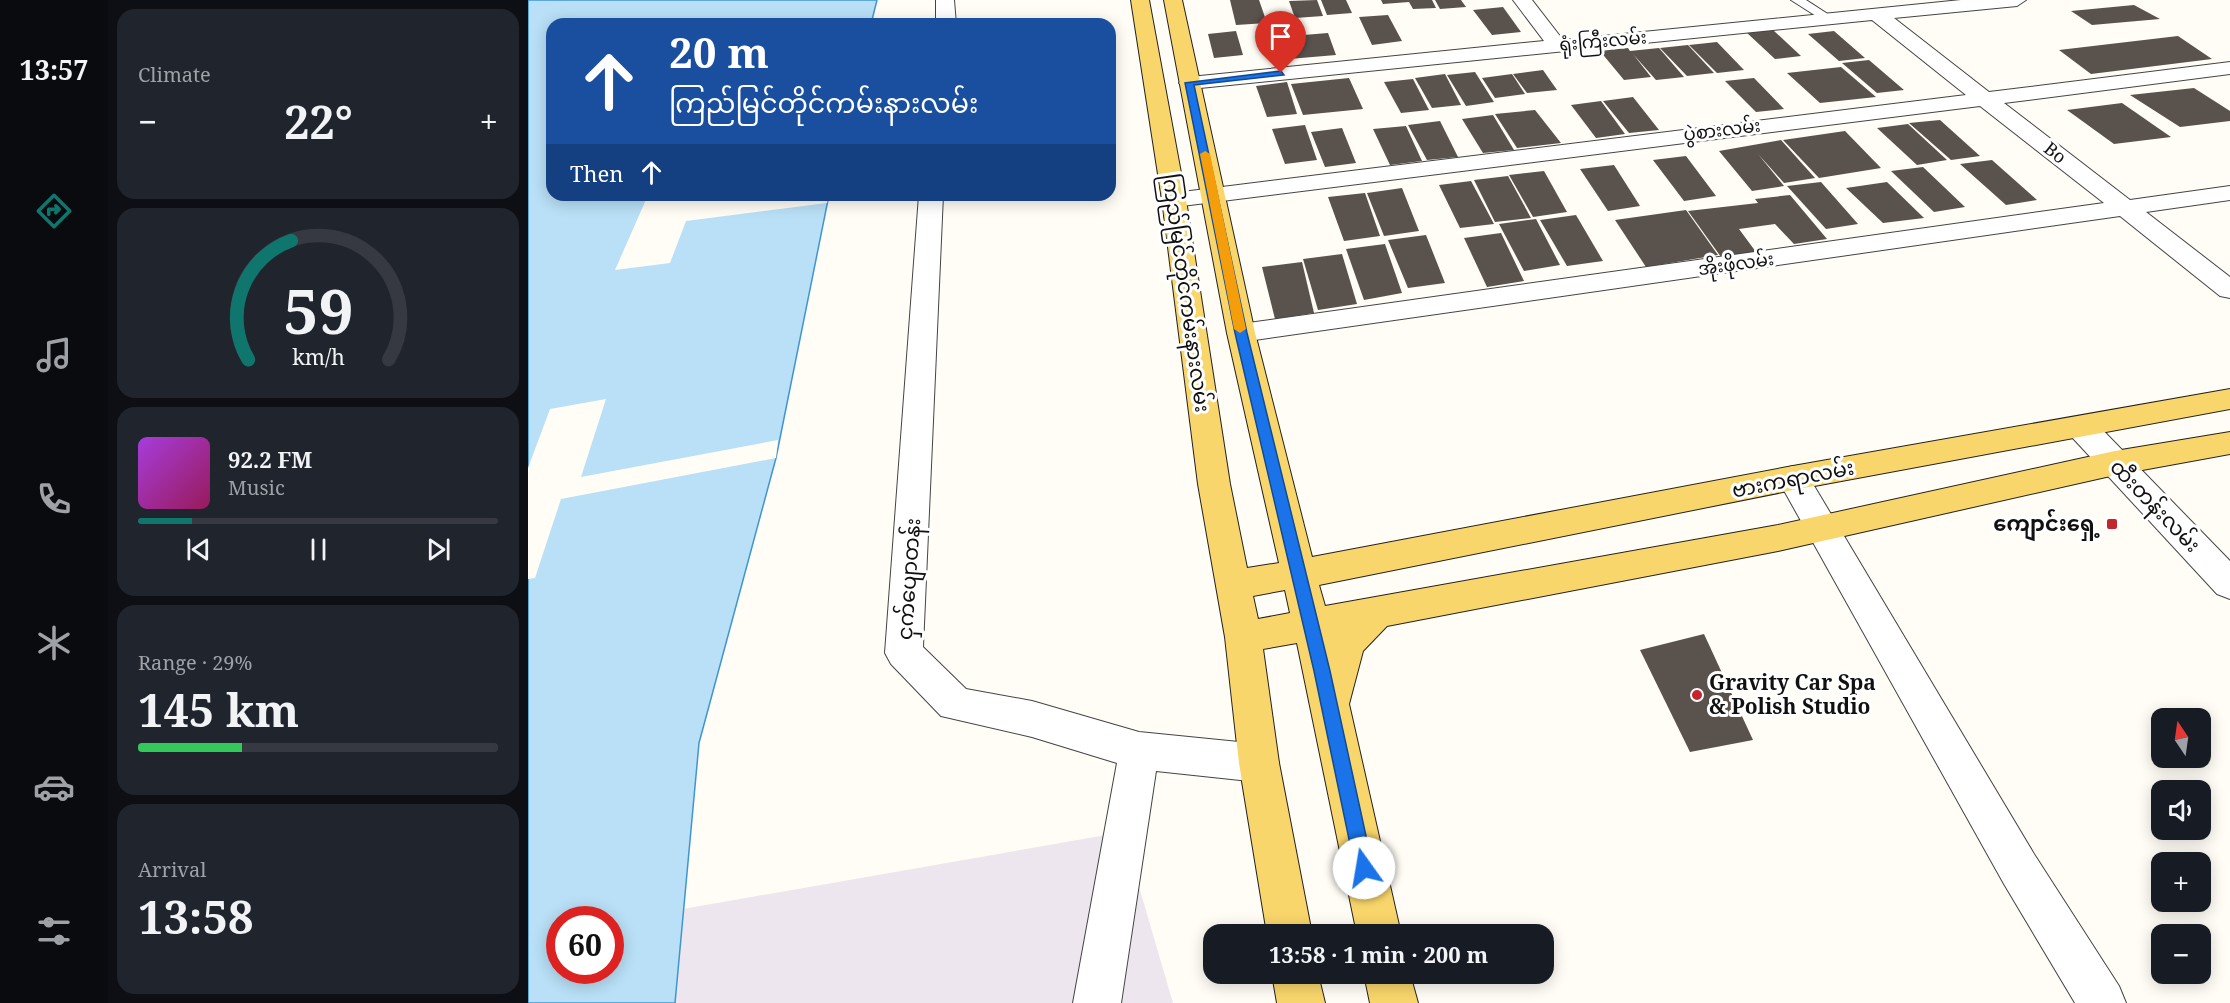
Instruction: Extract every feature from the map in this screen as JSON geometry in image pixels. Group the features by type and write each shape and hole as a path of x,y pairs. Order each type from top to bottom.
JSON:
{"main road":[{"name":"ကြည်မြင်တိုင်ကမ်းနားလမ်း","path":"1140,0 1174,200 1215,484 1243,637 1259,763 1287,924"},
{"path":"1173,0 1241,333 1311,626 1377,924"},
{"name":"ဗားကရာလမ်း","path":"1357,564 1793,478 2230,399"},
{"path":"1243,637 1374,615 1820,529 2115,464 2230,442"},
{"path":"1286,526 1319,552 1357,564"},
{"path":"1232,585 1357,564"},
{"path":"1329,712 1336,674 1347,642 1374,615"},
{"path":"1297,984 1300,1003"},
{"path":"1389,984 1394,1003"}],"street":[{"path":"945,0 946,18"},
{"path":"1522,0 1557,45"},
{"name":"ရုံးကြီးလမ်း","path":"1190,83 1557,45 1879,16 1932,4 2017,0"},
{"name":"Bo","path":"1879,16 1986,97 2230,291"},
{"name":"ပွဲစားလမ်း","path":"1174,200 2230,68"},
{"name":"အိုးဖိုလမ်း","path":"1241,333 2126,210 2230,193"},
{"name":"ငှက်ပျောတန်း","path":"931,201 904,653 955,704 1032,719 1139,751 1259,763"},
{"name":"ထီးတန်းလမ်း","path":"2080,427 2230,584"},
{"path":"1793,478 1820,529 2019,869 2102,1003"},
{"path":"1097,1003 1139,751"}],"lane":[{"path":"1797,0 1831,20"}],"shaded area":[{"path":"1123,832 1173,1003 675,1003 683,909"}],"water":[{"path":"528,0 877,0 872,18 546,18 546,201 828,201 776,458 699,743 675,1003 528,1003"}],"pier":[{"path":"645,201 828,201 827,203 686,221 670,263 615,270"},
{"path":"606,399 581,477 778,440 776,458 561,499 535,578 528,579 528,468 550,409"}],"building":[{"path":"1230,0 1259,0 1267,23 1236,25"},
{"path":"1317,0 1323,16 1295,18 1289,1"},
{"path":"1321,0 1346,0 1352,13 1327,15"},
{"path":"1381,0 1432,0 1436,8 1413,9 1409,2 1383,4"},
{"path":"1435,0 1461,0 1466,7 1440,9"},
{"path":"2134,5 2160,19 2092,25 2071,11"},
{"path":"1503,7 1521,32 1492,35 1473,10"},
{"path":"1388,15 1402,41 1372,45 1359,17"},
{"path":"1772,29 1801,56 1775,59 1746,32"},
{"path":"1236,31 1243,55 1214,58 1208,34"},
{"path":"1834,31 1865,58 1839,61 1808,34"},
{"path":"1328,33 1336,55 1277,60 1268,38"},
{"path":"2178,36 2212,59 2091,74 2059,50"},
{"path":"1717,42 1744,70 1717,73 1689,45"},
{"path":"1688,45 1714,73 1687,76 1660,48"},
{"path":"1628,48 1630,51 1659,48 1684,77 1656,80 1633,54 1651,77 1624,80 1600,51"},
{"path":"1869,60 1904,90 1877,93 1842,63"},
{"path":"1841,67 1876,97 1820,103 1787,73"},
{"path":"1543,70 1557,90 1527,93 1513,74"},
{"path":"1475,72 1494,102 1466,106 1447,75"},
{"path":"1445,74 1461,105 1432,108 1415,78"},
{"path":"1512,74 1525,94 1495,98 1482,78"},
{"path":"1349,78 1363,109 1303,115 1291,84"},
{"path":"1754,78 1784,109 1756,112 1725,81"},
{"path":"1413,79 1429,110 1401,113 1384,82"},
{"path":"1287,82 1297,114 1267,117 1256,86"},
{"path":"2194,88 2230,111 2230,121 2180,127 2130,95"},
{"path":"1633,97 1659,130 1629,133 1603,101"},
{"path":"1601,101 1625,134 1596,138 1571,105"},
{"path":"2122,103 2171,137 2114,144 2067,110"},
{"path":"1535,110 1561,143 1517,148 1495,114"},
{"path":"1493,115 1514,150 1483,153 1462,119"},
{"path":"1940,120 1980,156 1951,160 1909,123"},
{"path":"1440,121 1458,157 1427,160 1408,125"},
{"path":"1908,124 1947,160 1917,165 1877,128"},
{"path":"1305,125 1317,160 1285,164 1272,129"},
{"path":"1406,126 1422,161 1390,165 1373,129"},
{"path":"1342,128 1356,163 1325,167 1311,132"},
{"path":"1845,131 1881,168 1819,178 1783,140"},
{"path":"1781,140 1815,178 1784,183 1758,154 1784,186 1752,191 1719,151"},
{"path":"1686,156 1716,196 1684,201 1653,160"},
{"path":"1992,160 2037,200 2006,205 1960,164"},
{"path":"1614,165 1640,206 1608,211 1580,169"},
{"path":"1923,167 1965,207 1934,212 1891,171"},
{"path":"1544,171 1567,212 1533,217 1509,175"},
{"path":"1508,176 1531,218 1495,222 1474,180"},
{"path":"1471,181 1494,224 1460,228 1439,185"},
{"path":"1821,182 1858,224 1826,229 1787,186"},
{"path":"1887,182 1924,218 1883,223 1846,188"},
{"path":"1402,188 1419,231 1384,236 1367,193"},
{"path":"1365,193 1380,236 1344,241 1328,197"},
{"path":"1790,195 1827,239 1794,244 1775,224 1739,229 1756,252 1721,257 1688,211 1758,203 1755,199"},
{"path":"1686,210 1718,255 1646,267 1615,220"},
{"path":"1576,215 1603,261 1567,266 1540,220"},
{"path":"1536,219 1560,265 1524,271 1499,224"},
{"path":"1501,233 1524,281 1487,287 1464,238"},
{"path":"1426,235 1445,283 1408,288 1388,240"},
{"path":"1385,244 1402,293 1364,300 1346,249"},
{"path":"1342,254 1357,304 1318,310 1303,259"},
{"path":"1302,262 1314,313 1275,319 1262,267"},
{"name":"Gravity Car Spa & Polish Studio","path":"1704,634 1753,740 1690,752 1640,650"}],"slow traffic":[{"path":"1205,154 1240,329"}],"place":[{"name":"ကျောင်းရှေ့","path":"2112,524"},
{"name":"Gravity Car Spa & Polish Studio","path":"1697,695"}],"route":[{"path":"1281,73 1190,83 1241,333 1322,671 1364,868"}]}
